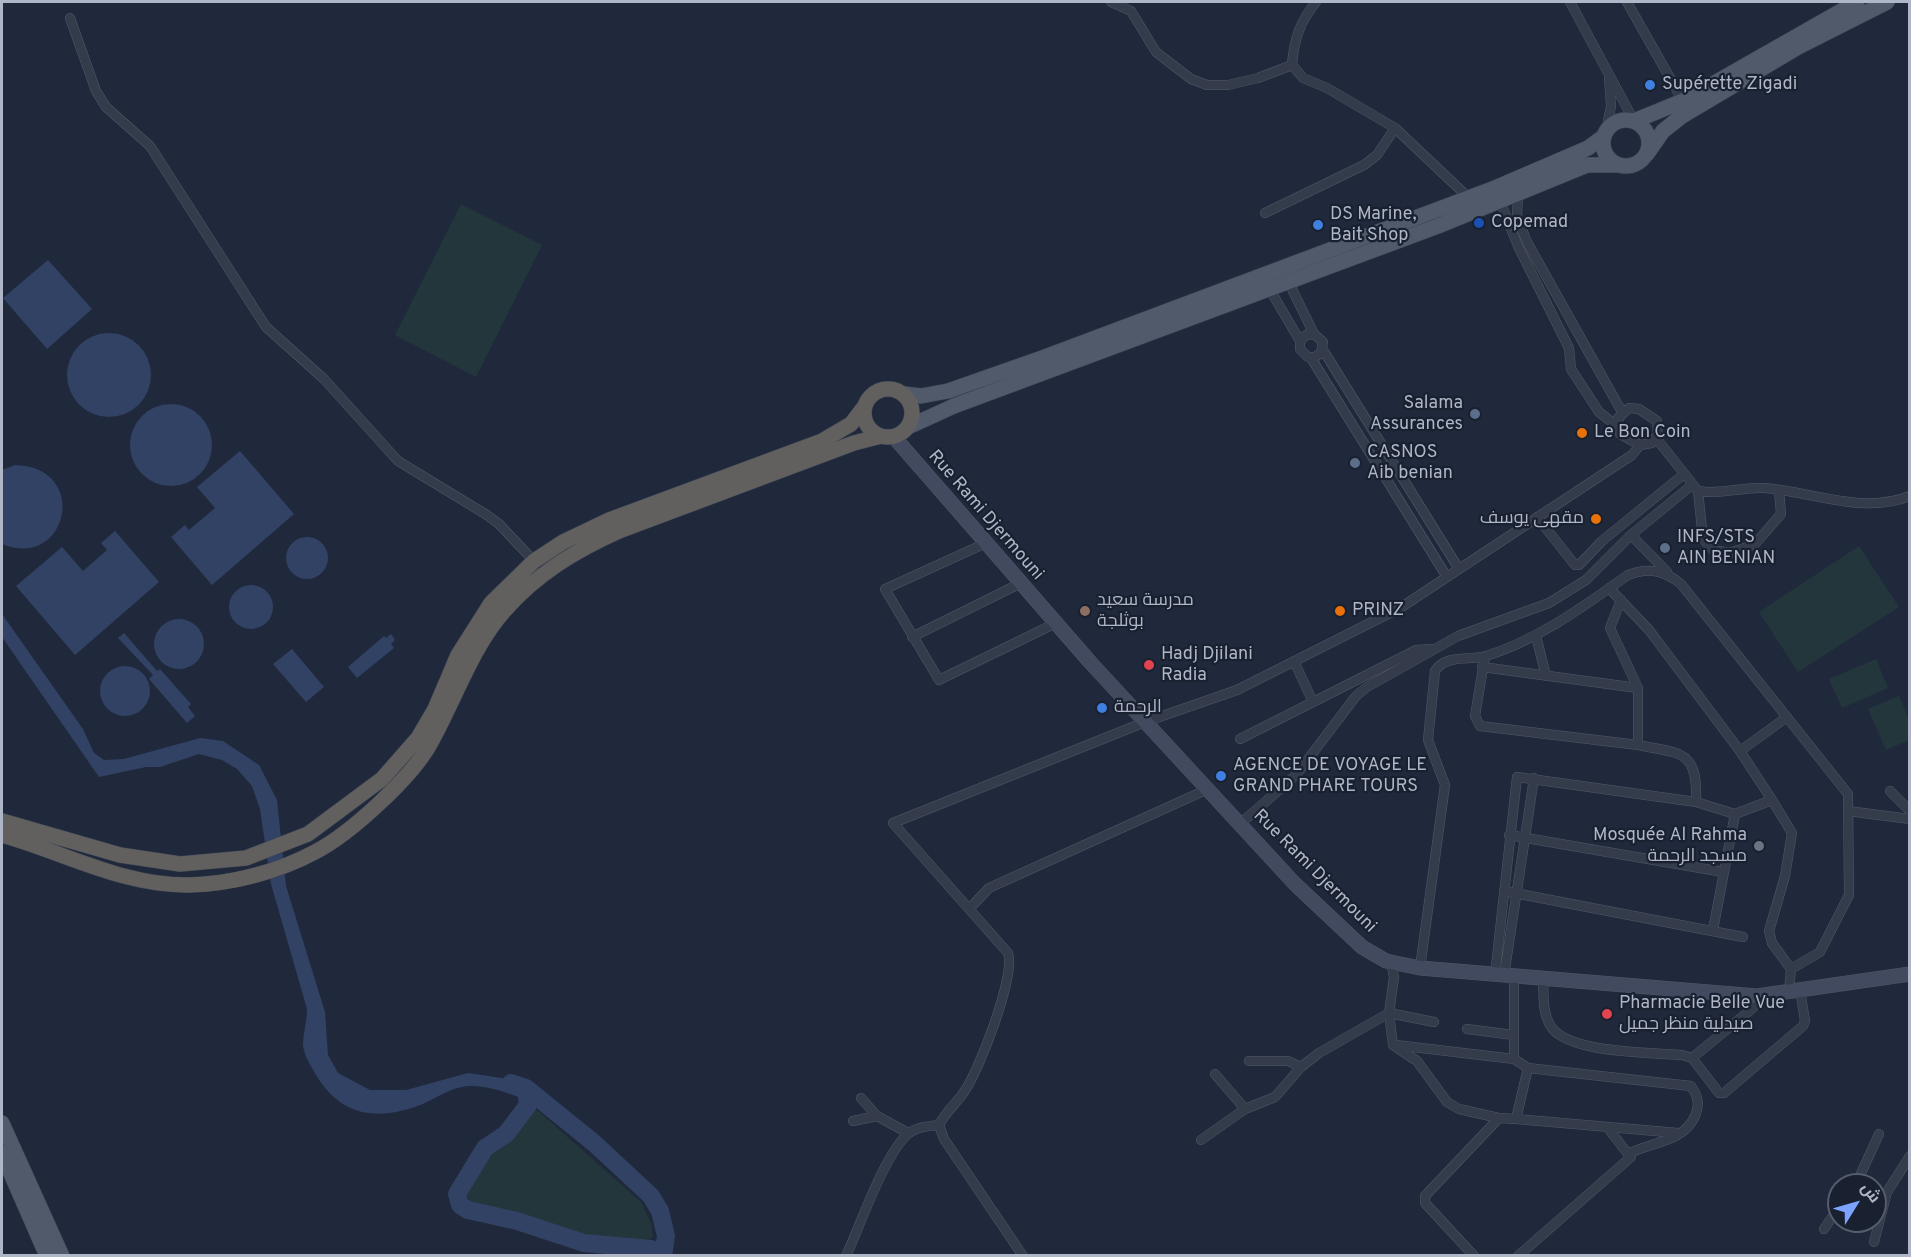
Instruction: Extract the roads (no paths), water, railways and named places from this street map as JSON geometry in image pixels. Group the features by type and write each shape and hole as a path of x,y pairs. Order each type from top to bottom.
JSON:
{"highway":[{"path":"2,821 120,855 180,864 246,858 308,834 382,779 418,738 435,709 458,655 486,612 534,561 562,542 609,520 822,441 851,424 873,393 880,389 889,388 904,394 912,410 908,427 887,436 854,443 620,531 584,547 555,564 532,583 498,620 475,654 428,747 392,791 316,852 251,877 188,885 129,877 2,835"},
{"path":"864,407 865,422 874,433 887,436"}],"main road":[{"path":"904,394 921,396 948,391 1468,198 1588,148 1616,122 1634,121 1683,101 1857,2"},
{"path":"908,427 954,406 1500,201 1587,165 1635,165 1663,131 1682,116 1798,47 1887,2"},
{"path":"1634,121 1647,134 1647,153"},
{"path":"1604,134 1604,151 1619,165"},
{"name":"Rue Rami Djermouni","path":"887,436 986,543 1145,722 1295,884 1362,947 1391,962 1419,968 1757,996 1910,974"},
{"path":"2,844 26,843"},
{"path":"2,1123 62,1256"},
{"path":"2,1153 47,1256"}],"street":[{"path":"1111,2 1131,10 1156,52 1191,79 1206,85 1228,85 1258,78 1292,65"},
{"path":"1316,2 1300,26 1294,43 1292,65 1303,78 1327,88 1395,128 1468,198"},
{"path":"1570,2 1634,121"},
{"path":"1627,2 1683,101"},
{"path":"70,18 96,90 106,107 150,146 266,327 324,379 398,460 493,519 534,561"},
{"path":"1604,134 1611,92 1606,67"},
{"path":"1265,213 1364,165 1377,155 1395,128"},
{"path":"1518,193 1517,217 1533,254 1622,412 1617,426"},
{"path":"1500,201 1518,246 1567,345 1571,369 1599,412 1617,426 1623,437 1640,445 1646,445 1656,438 1659,426 1653,416 1636,408 1622,412"},
{"path":"1288,281 1314,334 1321,339 1323,350 1459,569"},
{"path":"1269,288 1300,341 1302,352 1311,358 1447,577"},
{"path":"1300,341 1306,335 1314,334"},
{"path":"1311,358 1318,356 1323,350"},
{"path":"1656,438 1695,488 1703,539 1713,550 1730,553 1755,544 1781,514 1779,490"},
{"path":"1023,1256 944,1139 939,1125 945,1112 964,1093 980,1065 1011,961 1008,953 893,823 1145,722 1237,690 1294,662 1400,608 1632,455 1640,445"},
{"path":"1537,518 1575,565 1579,565 1602,541 1684,474"},
{"path":"1404,482 1406,510"},
{"path":"1695,488 1712,493 1751,488 1779,490 1858,503 1887,502 1910,496"},
{"path":"1240,824 1296,775 1356,696 1367,687 1458,636 1549,603 1586,580 1631,535 1695,488"},
{"path":"1631,535 1681,584 1848,794 1849,896 1820,952 1791,969"},
{"path":"986,543 885,589 939,680 1056,623"},
{"path":"1419,968 1446,785 1428,740 1435,671 1439,665 1452,659 1485,656 1536,636 1641,570 1667,572"},
{"path":"912,637 1021,583"},
{"path":"1543,980 1544,1010 1557,1035 1577,1045 1682,1055 1692,1058 1719,1093 1724,1093 1803,1026 1804,1011 1795,991 1791,969 1772,943 1768,931 1785,876 1792,833 1740,751 1649,630 1609,588"},
{"path":"1621,600 1610,628 1638,688 1638,745"},
{"path":"1536,636 1546,676"},
{"path":"1240,740 1416,650 1435,649"},
{"path":"1485,656 1475,716 1480,726 1638,745 1682,754 1688,759 1697,783 1696,802"},
{"path":"1294,662 1313,702"},
{"path":"1482,667 1638,688"},
{"path":"1740,751 1787,717"},
{"path":"1514,1059 1514,1035 1504,976 1504,891 1517,777 1696,802 1735,814 1772,800"},
{"path":"1504,976 1534,778"},
{"path":"969,909 989,888 1208,789"},
{"path":"1890,791 1910,811"},
{"path":"1848,811 1910,819"},
{"path":"1713,930 1735,814"},
{"path":"1509,835 1723,872"},
{"path":"1504,891 1743,937"},
{"path":"1391,962 1394,977 1389,1013 1393,1045 1417,1061 1447,1102 1459,1109 1499,1118 1683,1134"},
{"path":"1692,1058 1753,1008 1757,996"},
{"path":"1201,1140 1245,1109 1275,1097 1301,1067 1319,1053 1389,1013 1434,1022"},
{"path":"1467,1029 1514,1035"},
{"path":"1393,1045 1514,1059 1528,1068 1691,1086 1698,1096 1698,1109 1692,1124 1683,1134 1628,1154"},
{"path":"1249,1061 1288,1061 1301,1067"},
{"path":"1516,1119 1528,1068"},
{"path":"1215,1074 1245,1109"},
{"path":"861,1098 877,1116 908,1133"},
{"path":"853,1121 877,1116"},
{"path":"1474,1256 1425,1203 1425,1196 1499,1118"},
{"path":"846,1256 892,1154 908,1133 923,1127 939,1125"},
{"path":"1518,1256 1631,1157 1608,1128"},
{"path":"1860,1173 1878,1134"},
{"path":"1887,1192 1910,1156"},
{"path":"1824,1229 1827,1225"},
{"path":"1874,1242 1876,1233"}],"water":[{"path":"48,260 92,309 47,349 3,298"},
{"path":"109,333 125,336 139,345 148,359 151,375 148,391 139,405 125,414 109,417 93,414 79,405 70,391 67,375 70,359 79,345 93,336"},
{"path":"171,404 187,407 200,416 209,429 212,445 209,461 200,474 187,483 171,486 155,483 142,474 133,461 130,445 133,429 142,416 155,407"},
{"path":"240,451 294,514 212,585 171,537 185,525 189,530 215,508 197,487"},
{"path":"15,465 39,470 54,482 62,498 62,515 55,531 43,543 25,548 2,544 2,470"},
{"path":"115,531 159,582 75,655 16,586 62,547 83,571 107,550 101,543"},
{"path":"307,537 315,538 322,543 327,550 327,566 322,573 315,578 307,579 299,578 292,573 287,566 286,558 287,550 292,543 299,538"},
{"path":"251,585 267,591 273,607 267,623 251,629 235,623 229,607 235,591"},
{"path":"2,614 83,729 94,753 104,760 124,759 200,738 223,741 259,765 277,800 286,886 325,1012 328,1055 338,1073 370,1090 406,1090 468,1073 515,1080 526,1088 528,1101 499,1090 470,1086 448,1092 415,1107 385,1113 371,1113 347,1106 325,1088 308,1061 304,1049 307,1009 271,884 260,809 252,786 237,769 222,760 199,754 160,767 146,767 99,777 2,637"},
{"path":"174,619 184,619 197,626 204,639 204,649 197,662 184,669 174,669 165,665 158,658 154,649 154,639 158,630 165,623"},
{"path":"124,633 157,671 160,669 191,704 188,707 195,716 187,723 149,679 153,675 118,638"},
{"path":"391,634 395,640 391,644 394,648 357,678 348,667 384,636 386,638"},
{"path":"292,649 324,687 306,702 273,664"},
{"path":"120,666 130,666 143,673 150,686 150,696 143,709 130,716 120,716 111,712 104,705 100,696 100,686 104,677 111,670"}],"waterway":[{"path":"511,1083 526,1088 528,1105 506,1134 485,1148 457,1194 460,1205 468,1210 517,1221 584,1243 651,1249 658,1256"},
{"path":"526,1088 594,1143 651,1196 660,1211 666,1236 663,1256"}],"place":[{"name":"Supérette Zigadi","path":"1650,85"},
{"name":"Copemad","path":"1479,223"},
{"name":"DS Marine, Bait Shop","path":"1318,225"},
{"name":"Salama Assurances","path":"1475,414"},
{"name":"Le Bon Coin","path":"1582,433"},
{"name":"CASNOS Aib benian","path":"1355,463"},
{"name":"مقهى يوسف","path":"1596,519"},
{"name":"INFS/STS AIN BENIAN","path":"1665,548"},
{"name":"مدرسة سعيد بوثلجة","path":"1085,611"},
{"name":"PRINZ","path":"1340,611"},
{"name":"Hadj Djilani Radia","path":"1149,665"},
{"name":"الرحمة","path":"1102,708"},
{"name":"AGENCE DE VOYAGE LE GRAND PHARE TOURS","path":"1221,776"},
{"name":"Mosquée Al Rahma مسجد الرحمة","path":"1759,846"},
{"name":"Pharmacie Belle Vue صيدلية منظر جميل","path":"1607,1014"}]}
